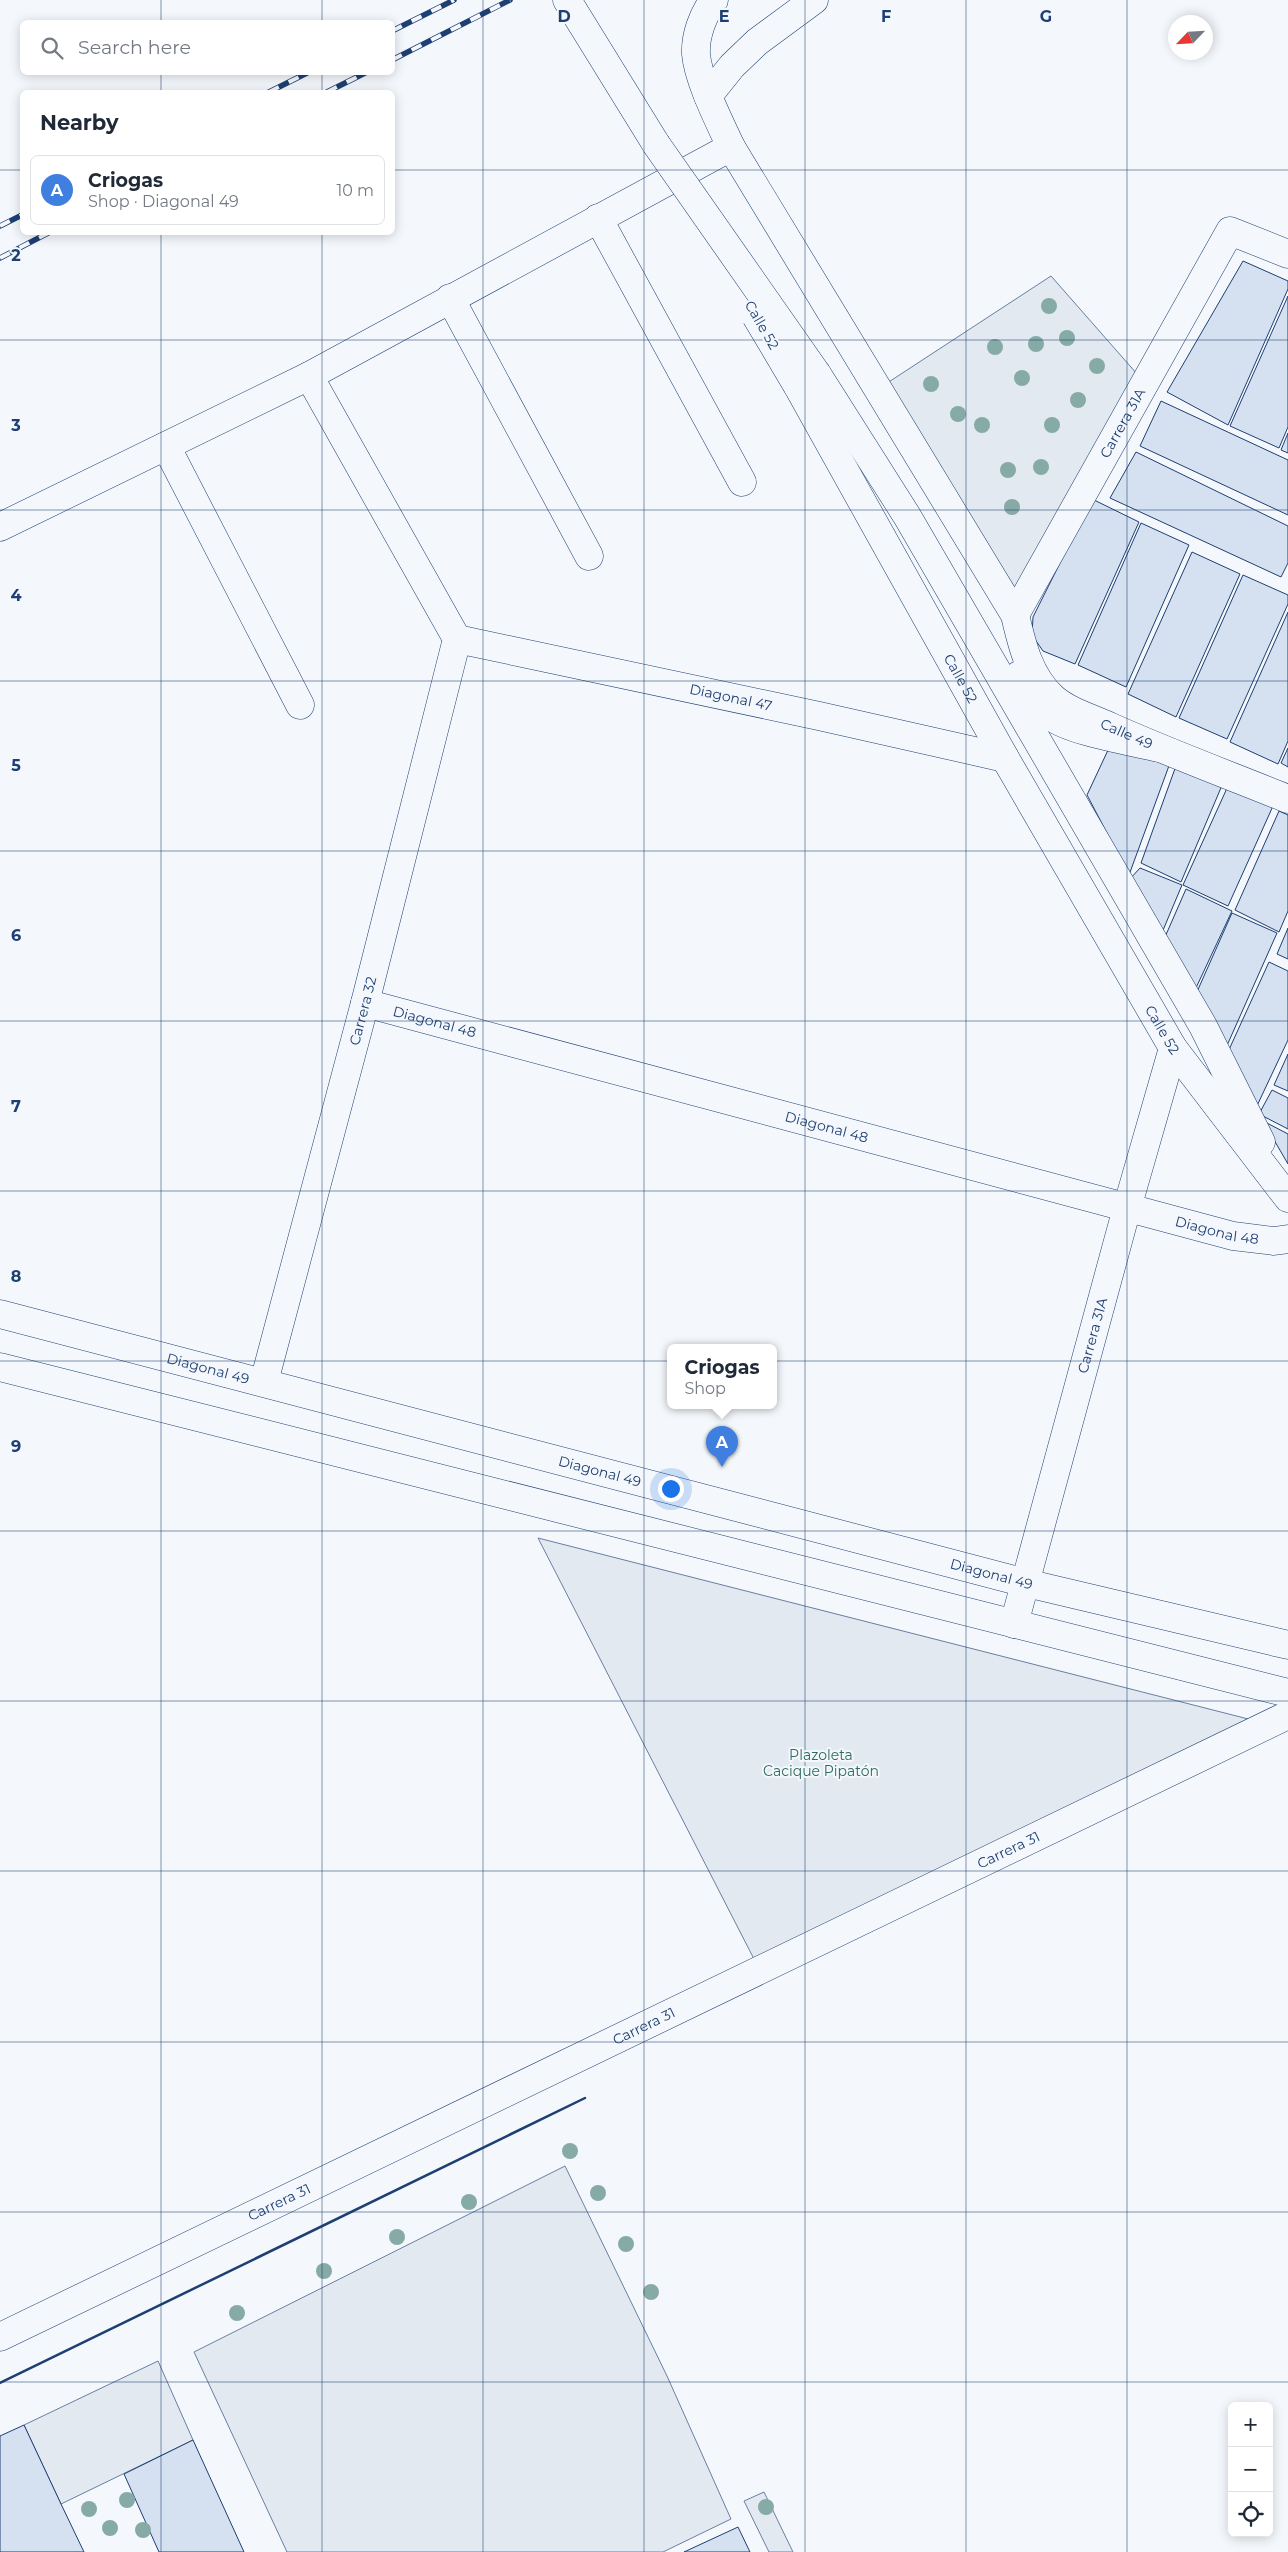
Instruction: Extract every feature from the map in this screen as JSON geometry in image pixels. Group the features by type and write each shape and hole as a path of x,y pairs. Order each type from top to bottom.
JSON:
{"street":[{"name":"Calle 52","path":"567,0 656,144 807,380 908,516 1203,1026 1288,1197"},
{"name":"Calle 49","path":"714,0 704,14 696,54 708,96 731,147 1015,616 1028,663 1037,680 1053,698 1070,709 1159,748 1288,799"},
{"path":"708,96 732,66 757,42 814,0"},
{"path":"0,528 309,376 731,147"},
{"path":"598,218 742,482"},
{"name":"Carrera 31A","path":"1015,616 1230,231 1288,254"},
{"path":"450,298 588,556"},
{"path":"309,376 457,640"},
{"name":"Calle 52","path":"807,380 1005,758 1173,1048 1288,1197"},
{"path":"166,446 300,705"},
{"path":"908,516 959,578 1035,700 1049,715 1063,723 1159,748"},
{"name":"Diagonal 47","path":"457,640 820,716 1005,758"},
{"name":"Carrera 32","path":"264,1382 365,1003 457,640"},
{"name":"Diagonal 48","path":"365,1003 1233,1236 1274,1241 1288,1239"},
{"name":"Carrera 31A","path":"1014,1624 1127,1208 1173,1048"},
{"name":"Diagonal 49","path":"0,1314 1026,1583 1288,1645"},
{"path":"0,1367 1288,1693"},
{"name":"Carrera 31","path":"0,2337 1288,1715"}],"green space":[{"path":"1051,276 1145,383 1015,615 878,389"},
{"name":"Plazoleta Cacique Pipatón","path":"538,1538 1260,1722 754,1959"},
{"path":"565,2166 667,2376 731,2519 663,2552 287,2552 194,2352"},
{"path":"158,2361 193,2440 61,2504 24,2425"},
{"path":"764,2492 793,2552 769,2552 744,2501"}],"building":[{"path":"1243,261 1288,281 1288,289 1228,425 1167,392"},
{"path":"1288,296 1288,427 1279,448 1230,426"},
{"path":"1161,401 1288,460 1288,515 1140,446"},
{"path":"1288,433 1288,453 1281,450"},
{"path":"1136,452 1288,526 1288,563 1281,577 1110,498"},
{"path":"1092,499 1139,522 1075,664 1043,651 1032,635 1033,617"},
{"path":"1141,523 1189,545 1126,687 1078,665"},
{"path":"1192,552 1240,574 1176,717 1128,694"},
{"path":"1243,575 1288,595 1288,604 1227,739 1179,718"},
{"path":"1288,612 1288,741 1278,764 1230,742"},
{"path":"1109,748 1170,763 1129,875 1087,795"},
{"path":"1288,748 1288,767 1281,763"},
{"path":"1177,763 1223,783 1181,882 1141,863"},
{"path":"1228,786 1273,806 1228,906 1183,885"},
{"path":"1279,811 1288,815 1288,911 1279,932 1235,910"},
{"path":"1140,868 1182,885 1161,935 1129,880"},
{"path":"1186,889 1232,911 1195,990 1165,937"},
{"path":"1232,913 1277,933 1225,1050 1196,994"},
{"path":"1288,928 1288,959 1277,954"},
{"path":"1269,962 1288,971 1288,1040 1255,1110 1227,1054"},
{"path":"1288,1054 1288,1091 1274,1085"},
{"path":"1272,1090 1288,1098 1288,1129 1259,1114"},
{"path":"1263,1121 1288,1134 1288,1164"},
{"path":"24,2425 84,2552 0,2552 0,2436"},
{"path":"193,2440 244,2552 159,2552 124,2474"},
{"path":"738,2527 750,2552 684,2552"}],"railway":[{"path":"395,30 454,0"},
{"path":"395,58 510,0"},
{"path":"273,90 303,75"},
{"path":"331,90 361,75"},
{"path":"0,226 20,216"},
{"path":"0,258 44,235"}],"wall":[{"path":"0,2383 585,2098"}],"place":[{"name":"Criogas","path":"722,1467"}]}
